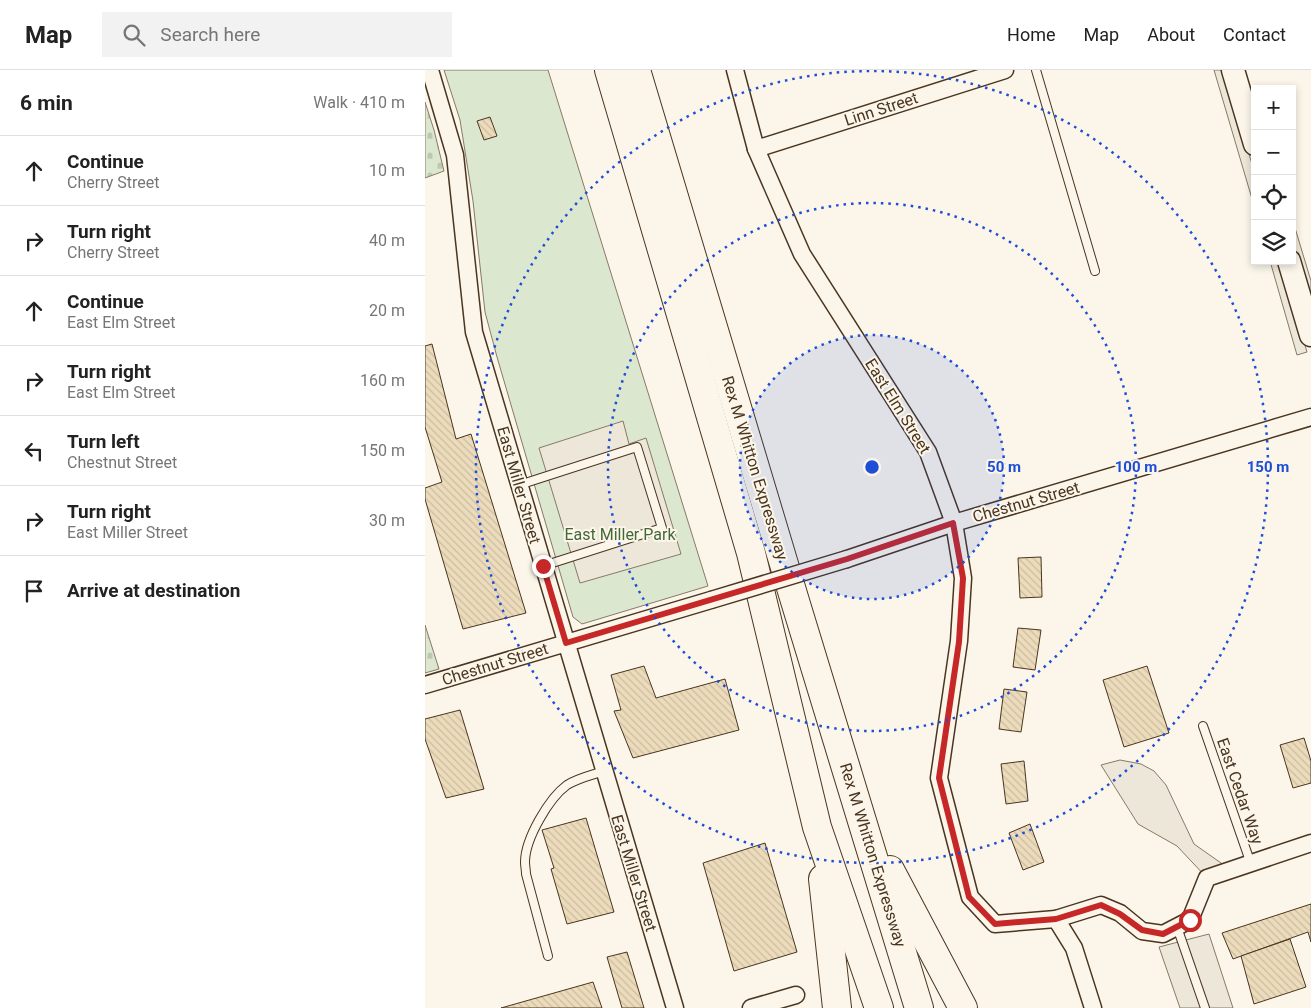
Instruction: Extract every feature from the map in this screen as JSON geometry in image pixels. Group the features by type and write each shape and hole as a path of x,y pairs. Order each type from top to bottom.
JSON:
{"highway":[{"path":"596,70 632,150"},
{"name":"Rex M Whitton Expressway","path":"609,70 751,554 817,827 879,1008"},
{"name":"Rex M Whitton Expressway","path":"638,73 919,1008"},
{"path":"859,811 963,1008"},
{"path":"817,827 837,1008"}],"main road":[{"path":"1233,70 1251,131"},
{"path":"1290,265 1311,335"}],"street":[{"name":"East Miller Street","path":"430,70 455,155 474,332 675,1008"},
{"name":"East Elm Street","path":"735,70 756,149 802,254 928,452 953,523 963,578 959,642 939,778 969,897 995,924 1056,919"},
{"name":"Linn Street","path":"756,149 1005,70"},
{"name":"Chestnut Street","path":"425,685 847,559 953,523 1311,418"},
{"path":"1093,1008 1074,948 1056,919 1101,905 1120,914 1142,930 1163,934 1190,920 1207,878 1311,843"},
{"path":"751,1008 795,995"}],"lane":[{"path":"1036,70 1095,271"},
{"path":"519,484 637,448 662,528 543,566"},
{"name":"East Cedar Way","path":"1203,726 1251,864"},
{"path":"549,956 526,874 525,862 528,845 535,828 547,808 567,785 604,770"},
{"path":"1177,927 1205,1008"}],"green space":[{"name":"East Miller Park","path":"444,70 548,70 708,586 582,624 573,617 485,312 473,201 460,120"},
{"path":"425,102 444,171 425,178"},
{"path":"425,625 439,669 425,673"}],"shaded area":[{"path":"1214,70 1224,70 1251,161 1251,195"},
{"path":"1296,231 1311,281 1311,305 1296,255"},
{"path":"1271,265 1281,265 1307,352 1297,355"},
{"path":"623,421 629,444 646,438 681,554 580,583 539,448"},
{"path":"1120,760 1141,764 1154,771 1166,785 1194,844 1231,870 1207,878 1177,846 1138,824 1101,765"},
{"path":"1209,934 1233,1008 1180,1008 1159,947"}],"building":[{"path":"490,117 497,136 484,140 477,121"},
{"path":"432,344 456,439 471,434 526,613 463,629 425,499 425,488 442,482 425,427 425,346"},
{"path":"1041,557 1042,597 1020,598 1018,558"},
{"path":"1018,628 1041,630 1035,670 1013,667"},
{"path":"644,666 656,698 725,679 739,730 633,758 614,711 621,710 611,675"},
{"path":"1147,666 1169,733 1124,747 1103,680"},
{"path":"1004,689 1027,692 1021,732 999,729"},
{"path":"460,710 484,789 446,798 425,739 425,719"},
{"path":"1304,738 1311,761 1311,783 1293,788 1280,745"},
{"path":"1024,761 1028,801 1006,804 1001,764"},
{"path":"586,818 614,912 567,924 551,869 554,868 542,830"},
{"path":"1030,824 1044,862 1023,870 1009,833"},
{"path":"765,843 797,952 734,971 703,863"},
{"path":"1311,904 1311,942 1308,932 1233,959 1222,933"},
{"path":"1290,939 1306,987 1254,1004 1241,956"},
{"path":"627,952 644,1008 622,1008 607,957"},
{"path":"593,982 602,1008 501,1008"}],"route":[{"path":"543,566 566,643 847,559 953,523 963,578 959,642 939,778 969,897 995,924 1056,919 1101,905 1120,914 1142,930 1163,934 1190,920"}]}
